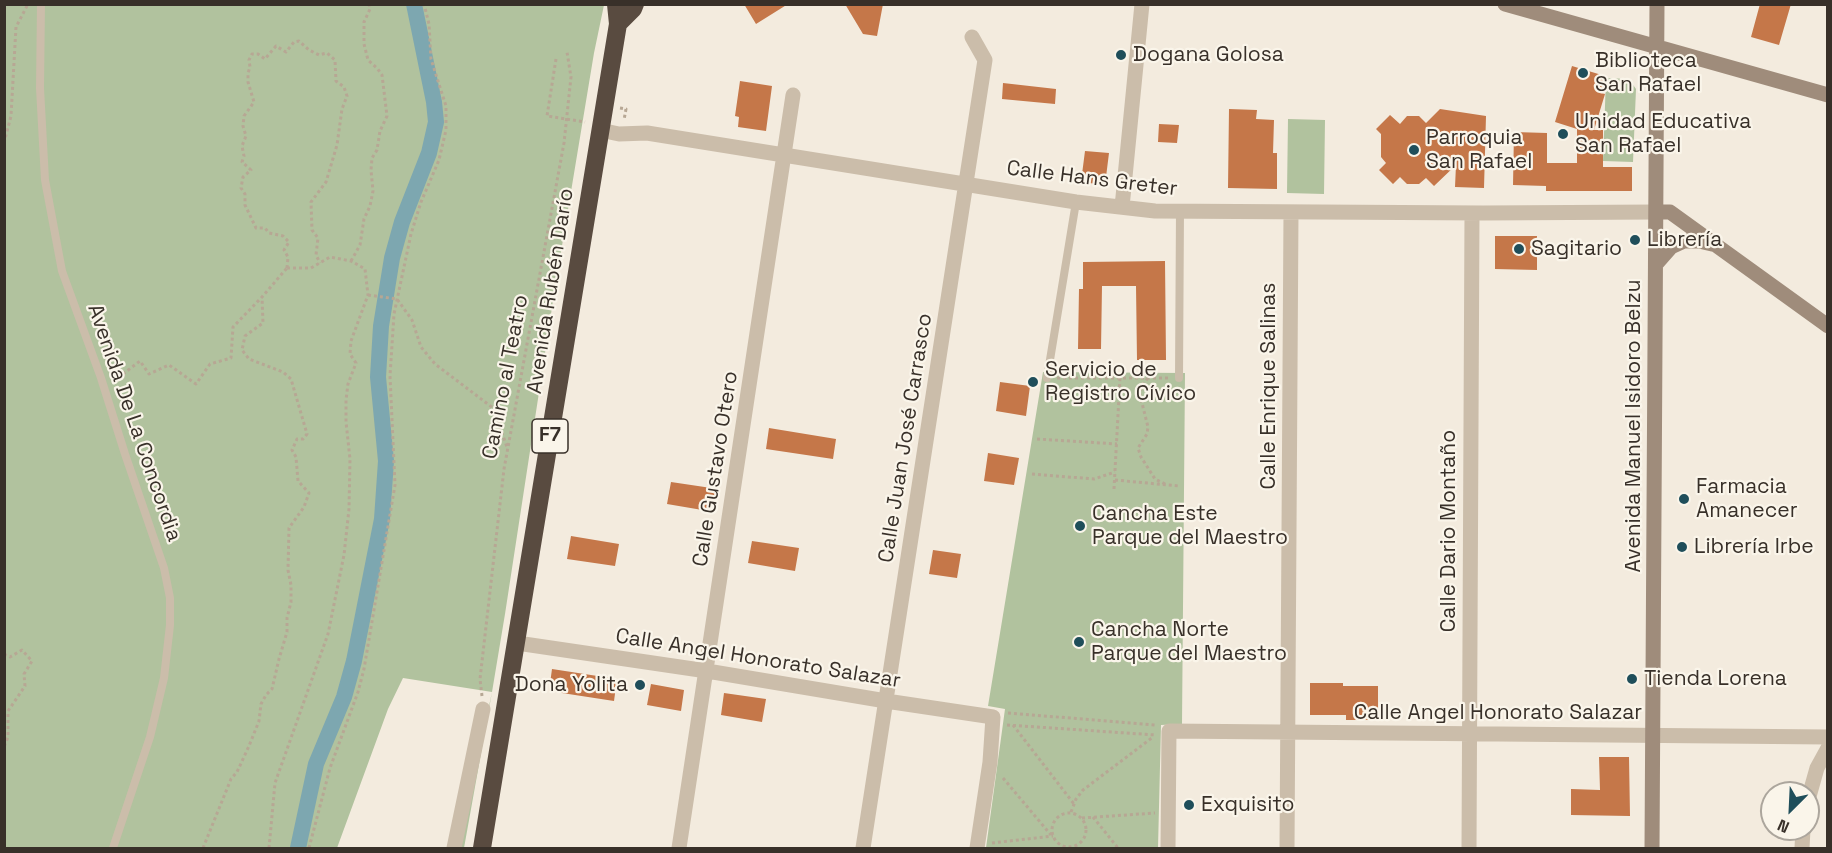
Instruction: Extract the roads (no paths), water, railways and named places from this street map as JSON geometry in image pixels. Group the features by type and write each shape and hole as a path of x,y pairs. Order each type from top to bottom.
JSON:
{"highway":[{"name":"Avenida Rubén Darío","path":"482,849 618,24 630,6"}],"main road":[{"path":"1505,4 1827,95"},
{"name":"Avenida Manuel Isidoro Belzu","path":"1653,849 1657,4"},
{"path":"1656,212 1670,212 1827,326"},
{"path":"1656,264 1671,247 1684,241 1699,241 1715,245"}],"street":[{"path":"1122,207 1142,4"},
{"name":"Calle Juan José Carrasco","path":"863,849 985,60 972,37"},
{"name":"Calle Gustavo Otero","path":"680,849 793,95"},
{"name":"Calle Hans Greter","path":"600,130 619,134 647,133 1076,202 1155,211 1656,212"},
{"name":"Calle Enrique Salinas","path":"1287,849 1291,212"},
{"name":"Calle Dario Montaño","path":"1469,849 1472,213"},
{"name":"Calle Angel Honorato Salazar","path":"517,643 993,717 990,762 977,847"},
{"path":"454,849 483,710"},
{"name":"Calle Angel Honorato Salazar","path":"1168,849 1168,812 1162,733 1827,737"},
{"path":"1813,781 1827,748"}],"lane":[{"name":"Avenida De La Concordia","path":"41,4 40,88 45,180 62,271 101,378 124,454 164,568 170,598 170,626 164,678 150,737 113,849"},
{"path":"1047,378 1076,202"},
{"path":"1179,378 1180,210"}],"waterway":[{"path":"298,848 316,764 344,697 354,661 382,519 386,461 378,377 381,326 392,258 402,222 429,153 436,122 414,4"}],"place":[{"name":"Dogana Golosa","path":"1121,55"},
{"name":"Biblioteca San Rafael","path":"1583,73"},
{"name":"Unidad Educativa San Rafael","path":"1563,134"},
{"name":"Parroquia San Rafael","path":"1414,150"},
{"name":"Librería","path":"1635,240"},
{"name":"Sagitario","path":"1519,249"},
{"name":"Servicio de Registro Cívico","path":"1033,382"},
{"name":"Farmacia Amanecer","path":"1684,499"},
{"name":"Cancha Este Parque del Maestro","path":"1080,526"},
{"name":"Librería Irbe","path":"1682,547"},
{"name":"Cancha Norte Parque del Maestro","path":"1079,642"},
{"name":"Tienda Lorena","path":"1632,679"},
{"name":"Dona Yolita","path":"640,685"},
{"name":"Exquisito","path":"1189,805"}]}
